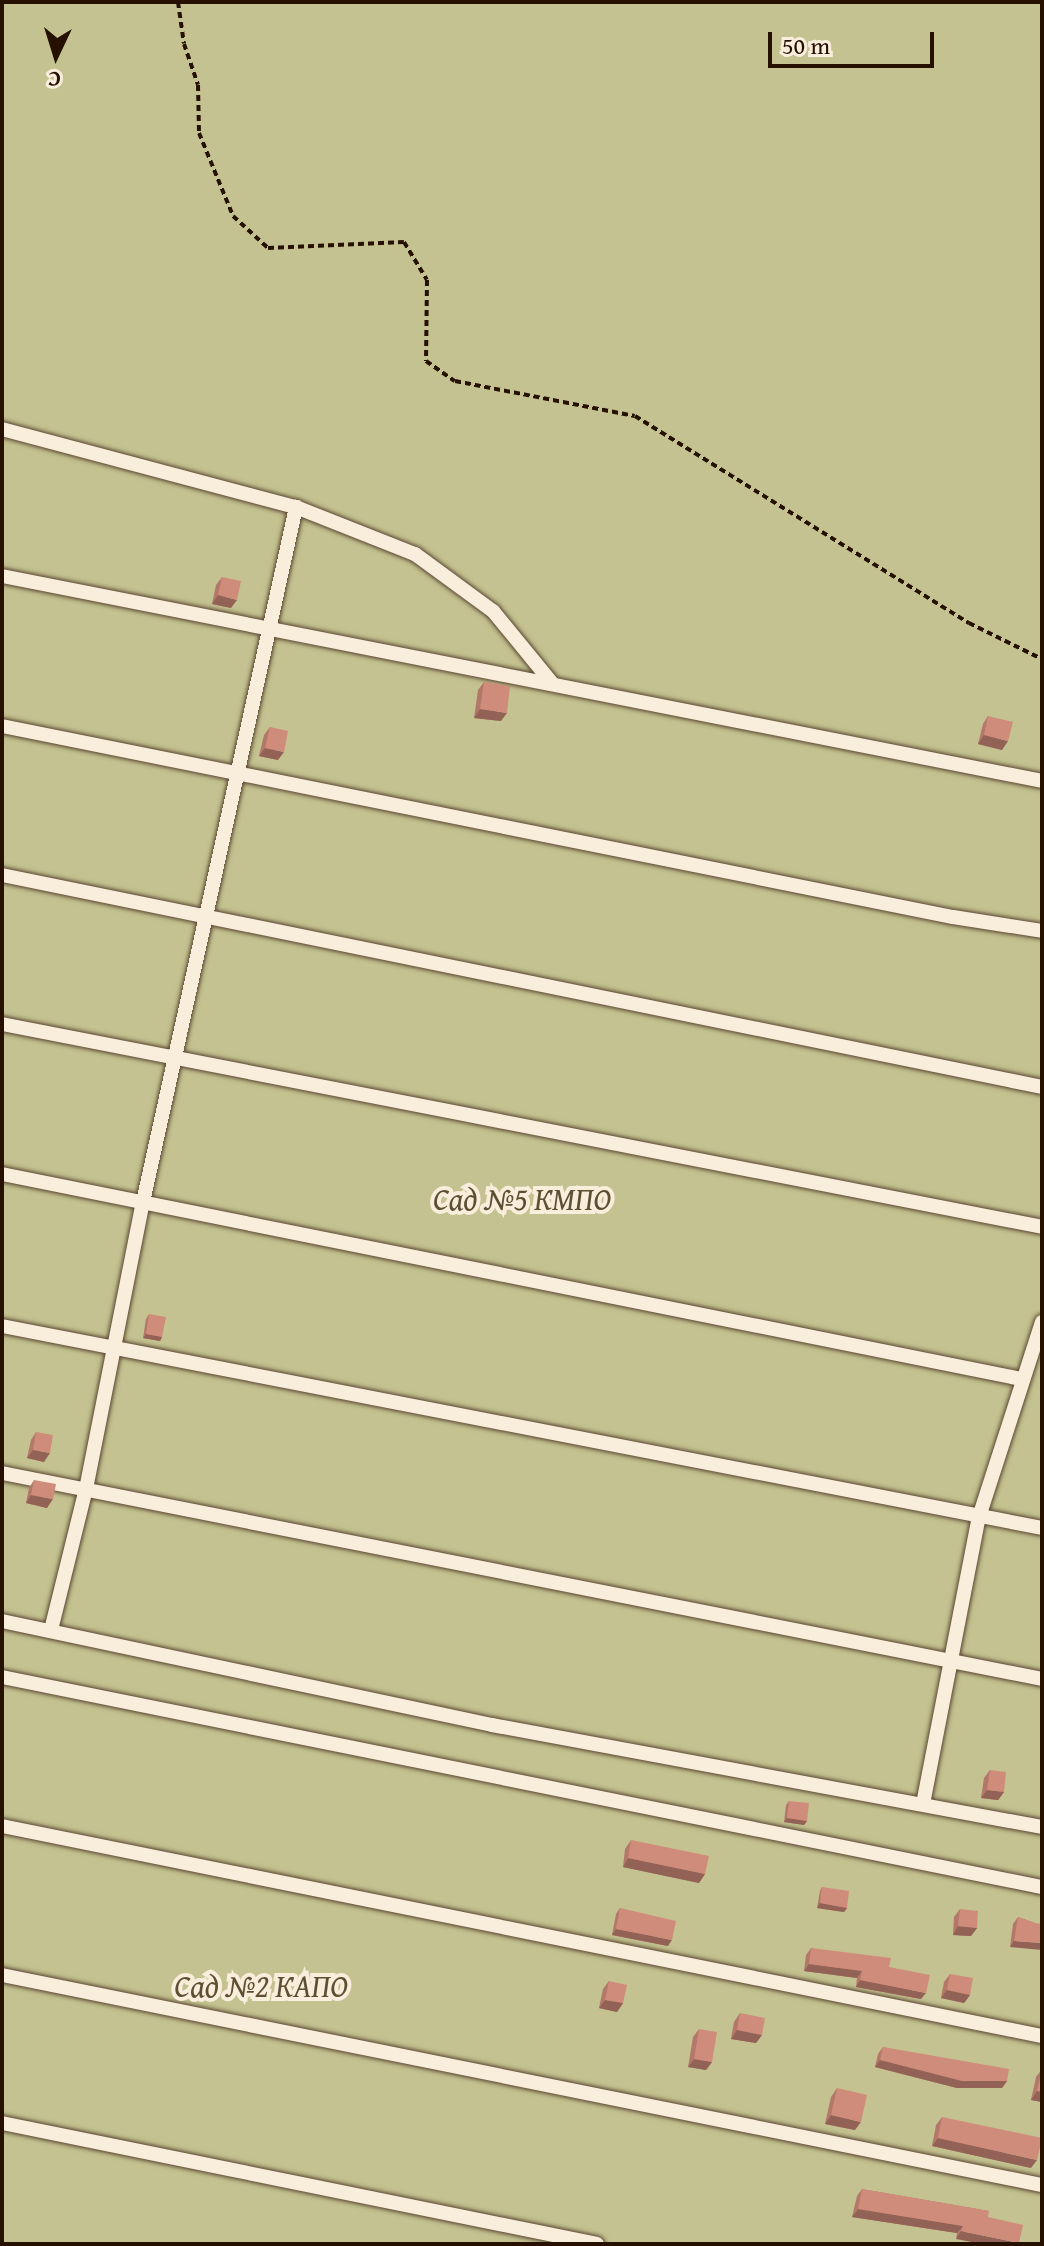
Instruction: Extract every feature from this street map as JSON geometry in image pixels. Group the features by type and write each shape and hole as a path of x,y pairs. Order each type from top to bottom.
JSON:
{"lane":[{"path":"2,429 296,507 415,554 493,611 552,683"},
{"path":"51,1630 86,1489 143,1202 273,630 296,507"},
{"path":"2,576 1042,781"},
{"path":"2,726 1042,931"},
{"path":"2,875 1042,1087"},
{"path":"2,1024 1042,1227"},
{"path":"2,1174 1021,1379"},
{"path":"923,1804 979,1517 1021,1379 1042,1322"},
{"path":"2,1326 1042,1528"},
{"path":"2,1473 1042,1679"},
{"path":"2,1621 492,1725 1042,1827"},
{"path":"2,1677 1042,1887"},
{"path":"2,1826 1042,2036"},
{"path":"2,1975 1042,2185"},
{"path":"2,2123 597,2244"}],"path":[{"path":"178,2 184,44 198,85 199,133 233,216 268,248 404,242 427,280 426,361 455,381 635,416 969,623 1042,659"}],"green space":[{"path":"2,2 1042,2 1042,2244 2,2244"}],"building":[{"path":"222,577 241,581 237,600 218,595"},
{"path":"484,682 510,686 507,713 480,709"},
{"path":"988,716 1013,722 1008,741 984,735"},
{"path":"270,727 288,731 284,752 265,748"},
{"path":"149,1314 166,1317 162,1337 146,1334"},
{"path":"36,1432 53,1435 50,1453 33,1450"},
{"path":"34,1480 56,1484 53,1499 31,1495"},
{"path":"990,1770 1006,1772 1004,1792 987,1790"},
{"path":"789,1801 809,1803 807,1821 787,1818"},
{"path":"631,1840 709,1856 705,1874 628,1858"},
{"path":"822,1887 849,1891 847,1908 820,1903"},
{"path":"620,1908 676,1921 672,1940 616,1929"},
{"path":"960,1909 978,1911 977,1928 958,1926"},
{"path":"1018,1917 1042,1924 1042,1943 1014,1941"},
{"path":"811,1948 891,1958 889,1967 930,1975 926,1993 860,1980 862,1971 809,1964"},
{"path":"950,1974 973,1978 970,1995 947,1990"},
{"path":"609,1981 627,1985 623,2003 605,2000"},
{"path":"740,2013 765,2018 762,2035 737,2030"},
{"path":"699,2029 717,2032 712,2062 694,2059"},
{"path":"883,2047 1009,2069 1007,2081 962,2081 880,2060"},
{"path":"1042,2069 1042,2092 1037,2091"},
{"path":"837,2088 867,2095 861,2122 831,2115"},
{"path":"942,2117 1042,2138 1037,2160 938,2138"},
{"path":"862,2189 989,2211 988,2217 1023,2225 1019,2243 961,2231 963,2226 858,2209"}],"park label":[{"name":"Сад №5 КМПО","path":"522,1199"},
{"name":"Сад №2 КАПО","path":"261,1986"}]}
